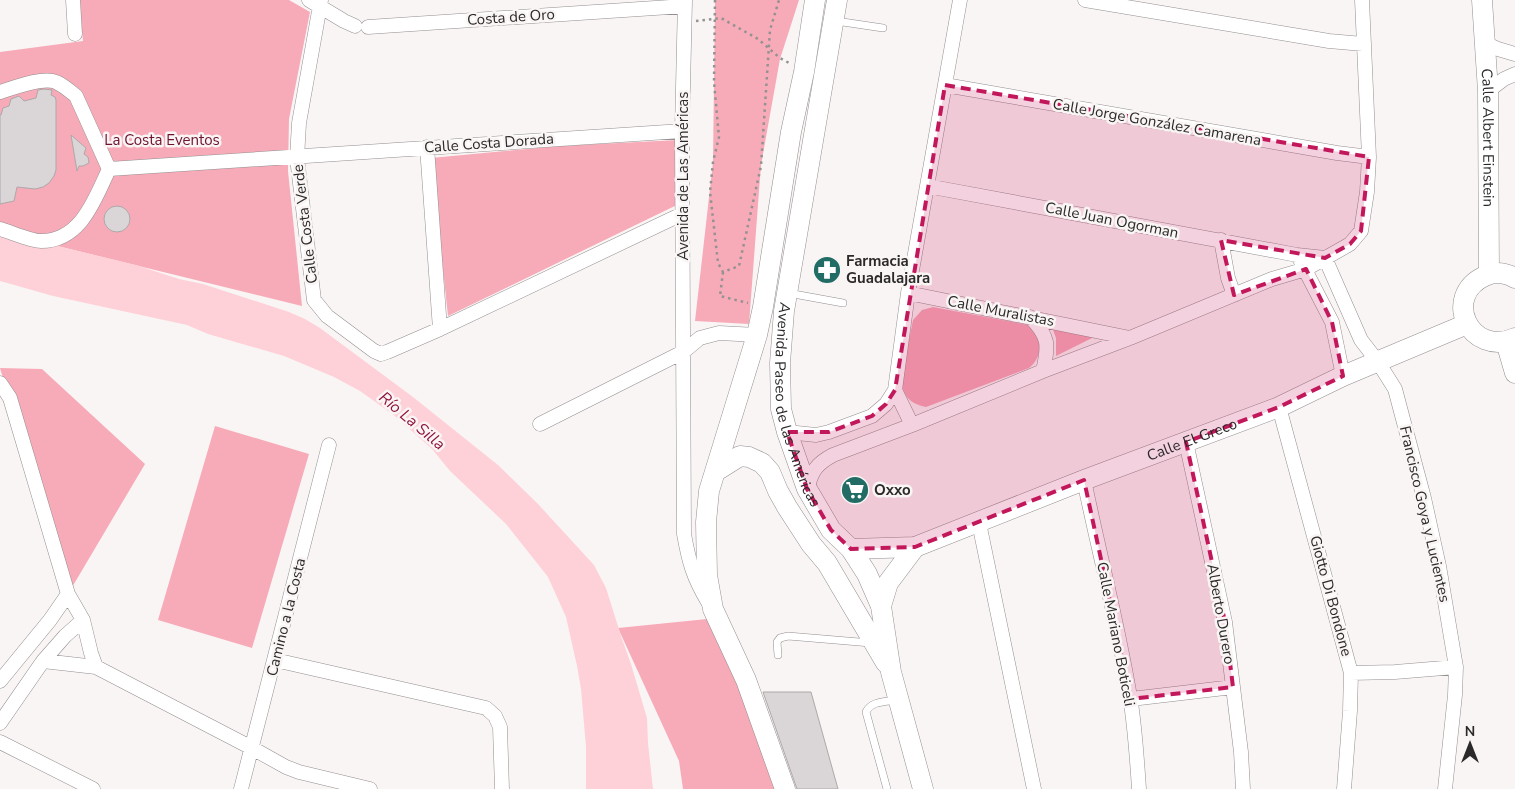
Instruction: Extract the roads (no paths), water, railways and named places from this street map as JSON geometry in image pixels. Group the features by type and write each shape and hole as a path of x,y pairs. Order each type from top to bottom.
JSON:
{"street":[{"path":"73,0 76,34"},
{"name":"Avenida Paseo de las Américas","path":"785,789 746,680 713,609 707,575 706,522 709,491 757,335 763,307 791,132 804,72 815,0"},
{"name":"Avenida Paseo de las Américas","path":"837,0 787,293 780,363 781,409 807,489 831,530 851,549 867,574 881,606 891,672 923,789"},
{"path":"787,432 816,435 872,416 886,404 895,390 908,293 960,0"},
{"path":"1084,0 1329,41 1363,44"},
{"path":"807,489 812,473 821,461 833,455 1130,338 1272,279 1306,269 1350,244 1361,232 1367,192 1369,156 1362,0"},
{"name":"Calle Albert Einstein","path":"1482,0 1488,91 1489,274"},
{"name":"Costa de Oro","path":"317,2 344,22 361,27 685,3"},
{"name":"Calle Costa Verde","path":"317,2 299,123 297,158 314,300 327,316 374,351 381,354 440,329"},
{"name":"Avenida de Las Américas","path":"683,352 682,131 685,3"},
{"path":"1485,43 1515,54"},
{"path":"1488,91 1504,79 1515,74"},
{"path":"0,92 39,81 55,81 69,90 76,96 109,169 88,213 79,224 64,236 54,240 39,241 0,229"},
{"name":"Calle Jorge González Camarena","path":"945,85 1337,153 1369,156"},
{"name":"Calle Costa Dorada","path":"109,169 682,131"},
{"path":"427,147 440,329 682,214"},
{"name":"Calle Juan Ogorman","path":"927,186 1297,255 1325,258"},
{"path":"1221,240 1228,278 1234,294"},
{"path":"1297,255 1332,322 1338,346 1342,376"},
{"name":"Francisco Goya y Lucientes","path":"1325,258 1361,340 1395,388 1424,498 1439,566 1456,667 1455,695 1445,789"},
{"path":"1515,278 1500,273 1489,274 1478,279 1469,288 1464,299 1463,312 1467,324 1474,333 1483,339 1495,342 1511,340 1515,373"},
{"name":"Calle Muralistas","path":"908,293 1130,338"},
{"path":"1030,317 1042,329 1046,341 1047,353 1043,371"},
{"name":"Calle El Greco","path":"851,549 915,547 1084,480 1279,407 1342,376 1467,324"},
{"path":"540,424 683,352 700,338 719,333 757,335"},
{"path":"683,352 684,534 689,561 698,585 713,609"},
{"path":"0,383 10,398 68,594 83,620 96,667"},
{"path":"895,390 912,425"},
{"name":"Giotto Di Bondone","path":"1279,407 1351,674 1344,789"},
{"name":"Alberto Durero","path":"1186,442 1225,622 1241,752 1243,789"},
{"name":"Camino a la Costa","path":"241,789 329,445"},
{"path":"716,471 740,456 762,462 770,472 778,491 811,544 827,563 891,672"},
{"name":"Calle Mariano Boticeli","path":"1084,480 1131,699 1139,789"},
{"path":"778,491 808,520 831,530"},
{"path":"979,523 1034,789"},
{"path":"881,606 888,583 915,547"},
{"path":"0,681 50,620 68,594"},
{"path":"0,723 43,661 65,636 83,620"},
{"path":"275,660 486,708 496,716 500,727 502,789"},
{"path":"43,661 96,667 276,762 299,772 370,789"},
{"path":"1351,674 1456,667"},
{"path":"1131,699 1233,687"},
{"path":"0,742 93,789"}],"lane":[{"path":"833,21 884,28"},
{"path":"787,293 843,303"},
{"path":"778,655 777,642 780,638 788,636 874,643"},
{"path":"887,789 866,712 869,706 873,704 899,700"}],"water":[{"name":"Río La Silla","path":"0,232 136,265 179,279 203,284 305,319 413,397 498,465 538,504 594,565 606,588 647,718 653,789 586,789 586,747 577,666 566,617 548,577 506,524 450,471 432,449 395,416 360,391 334,377 284,356 208,334 187,325 53,296 0,281"}],"place":[{"name":"Farmacia Guadalajara","path":"827,270"},
{"name":"Oxxo","path":"855,490"}],"park label":[{"name":"La Costa Eventos","path":"162,140"}]}
